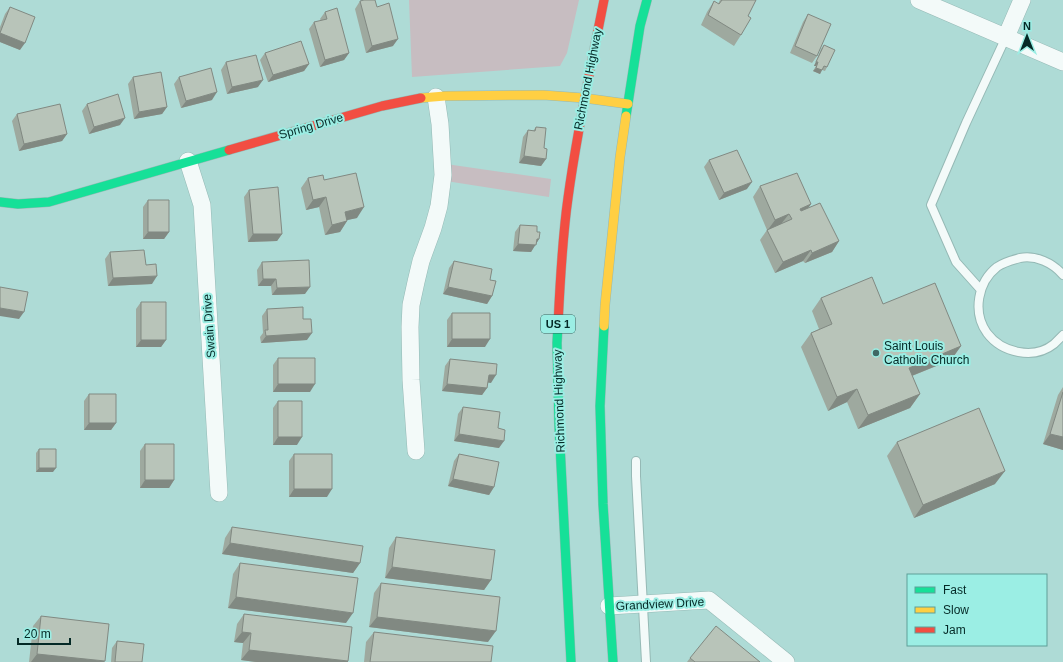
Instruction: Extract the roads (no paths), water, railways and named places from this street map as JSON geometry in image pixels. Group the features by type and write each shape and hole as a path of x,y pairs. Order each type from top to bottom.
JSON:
{"main road":[{"name":"Richmond Highway","path":"571,662 559,425 557,343 561,272 568,199 584,98 604,0"},
{"path":"613,662 603,504 600,406 605,301 620,157 640,26 647,0"},
{"name":"Spring Drive","path":"0,202 27,204 49,202 382,106 417,98 444,96 543,95 584,98 628,104"}],"street":[{"path":"919,0 1063,62"},
{"path":"1006,37 1022,0"},
{"path":"416,451 411,380 410,320 411,305 421,261 439,206 443,175 440,124 436,97"},
{"name":"Swain Drive","path":"188,161 202,205 219,493"},
{"name":"Grandview Drive","path":"609,606 709,600 786,662"}],"lane":[{"path":"981,290 956,262 931,205 963,130 1006,37"},
{"path":"1063,274 1051,264 1038,259 1024,257 1010,260 997,267 987,277 981,290 978,304 980,319 986,332 996,343 1009,350 1024,353 1039,351 1054,344 1063,335"},
{"path":"636,461 646,662"}],"place":[{"name":"Saint Louis Catholic Church","path":"876,353"}]}
